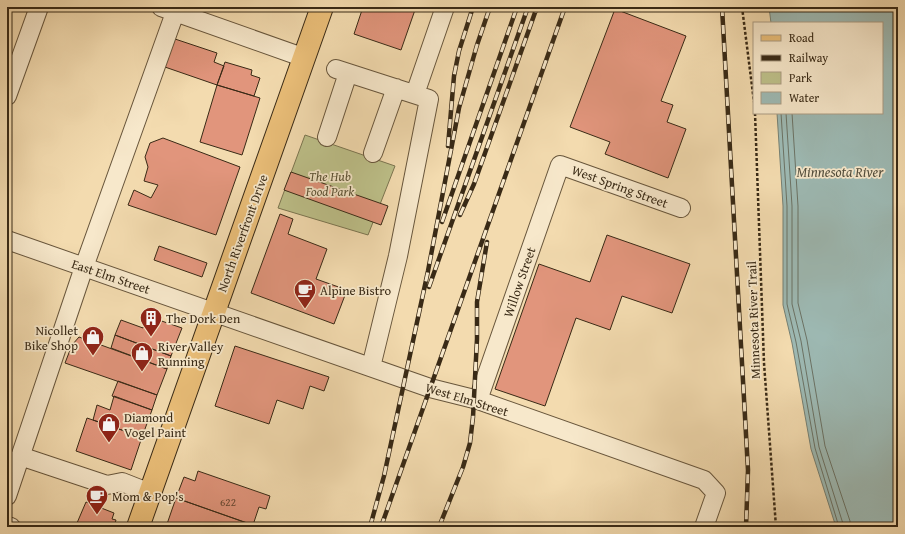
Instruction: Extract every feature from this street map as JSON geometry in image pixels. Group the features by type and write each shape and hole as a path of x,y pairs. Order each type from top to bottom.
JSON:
{"main road":[{"name":"North Riverfront Drive","path":"138,527 322,7"}],"street":[{"path":"7,96 39,7"},
{"path":"415,94 445,7"},
{"path":"7,496 171,9 305,58"},
{"path":"327,137 342,71 429,98 398,256 371,367"},
{"path":"374,152 396,88"},
{"name":"West Spring Street","path":"560,165 681,208"},
{"name":"Willow Street","path":"478,400 560,165"},
{"name":"East Elm Street","path":"7,240 214,312"},
{"name":"West Elm Street","path":"214,312 430,388 478,400 704,480 716,493 704,527"},
{"path":"20,456 107,485 122,482 150,493"},
{"path":"7,526 11,527"}],"path":[{"path":"742,7 753,94"},
{"name":"Minnesota River Trail","path":"755,114 764,362 776,527"}],"green space":[{"name":"The Hub Food Park","path":"305,135 395,166 368,235 278,208"}],"water":[{"name":"Minnesota River","path":"769,7 898,7 898,527 836,527 811,449 792,343 783,305 783,206 777,114 883,114 883,22 771,22"}],"building":[{"path":"363,7 416,7 401,50 354,34"},
{"path":"615,9 686,36 661,101 673,105 667,122 686,129 668,178 605,154 610,142 570,127"},
{"path":"172,38 217,53 214,62 224,66 217,85 162,66"},
{"path":"225,62 252,70 251,75 260,78 254,96 217,85"},
{"path":"217,85 260,98 242,155 200,142"},
{"path":"163,138 240,167 216,235 128,205 134,190 151,198 158,185 144,181 148,167 145,157 150,143"},
{"path":"291,172 388,206 381,225 284,190"},
{"path":"280,214 293,219 288,234 327,249 316,279 347,290 334,324 251,293"},
{"path":"607,235 690,264 672,313 622,296 610,330 576,318 545,406 495,389 539,264 590,282"},
{"path":"159,246 207,263 202,277 154,260"},
{"name":"The Dork Den","path":"147,316 182,328 171,356 115,335 121,320 143,328"},
{"path":"115,335 171,356 167,369 111,348"},
{"path":"79,337 167,369 157,395 65,363 72,345"},
{"path":"235,346 329,377 324,391 310,386 303,409 277,400 269,424 215,406"},
{"path":"118,381 157,395 152,410 112,396"},
{"path":"114,396 152,410 142,437 93,420 97,405 110,410"},
{"name":"Diamond Vogel Paint","path":"87,418 142,437 131,470 76,451"},
{"path":"198,471 270,496 266,509 259,507 253,525 176,498 184,477 195,481"},
{"path":"176,498 258,527 175,527 167,524"},
{"name":"Mom & Pop's","path":"86,502 114,513 112,519 116,520 114,527 87,527 77,523"}],"railway":[{"path":"448,146 454,76 459,51 473,7"},
{"path":"370,527 384,476 428,271 459,108 477,45 490,7"},
{"path":"442,222 517,7"},
{"path":"429,287 528,7"},
{"path":"460,215 474,184 537,7"},
{"path":"381,527 565,7"},
{"path":"722,7 748,470 746,527"},
{"path":"439,527 463,467 470,443 473,417 477,339 477,302 487,242"}],"place":[{"name":"Alpine Bistro","path":"305,310"},
{"name":"The Dork Den","path":"151,338"},
{"name":"Nicollet Bike Shop","path":"93,356"},
{"name":"River Valley Running","path":"142,372"},
{"name":"Diamond Vogel Paint","path":"109,444"},
{"name":"Mom & Pop's","path":"97,516"}]}
